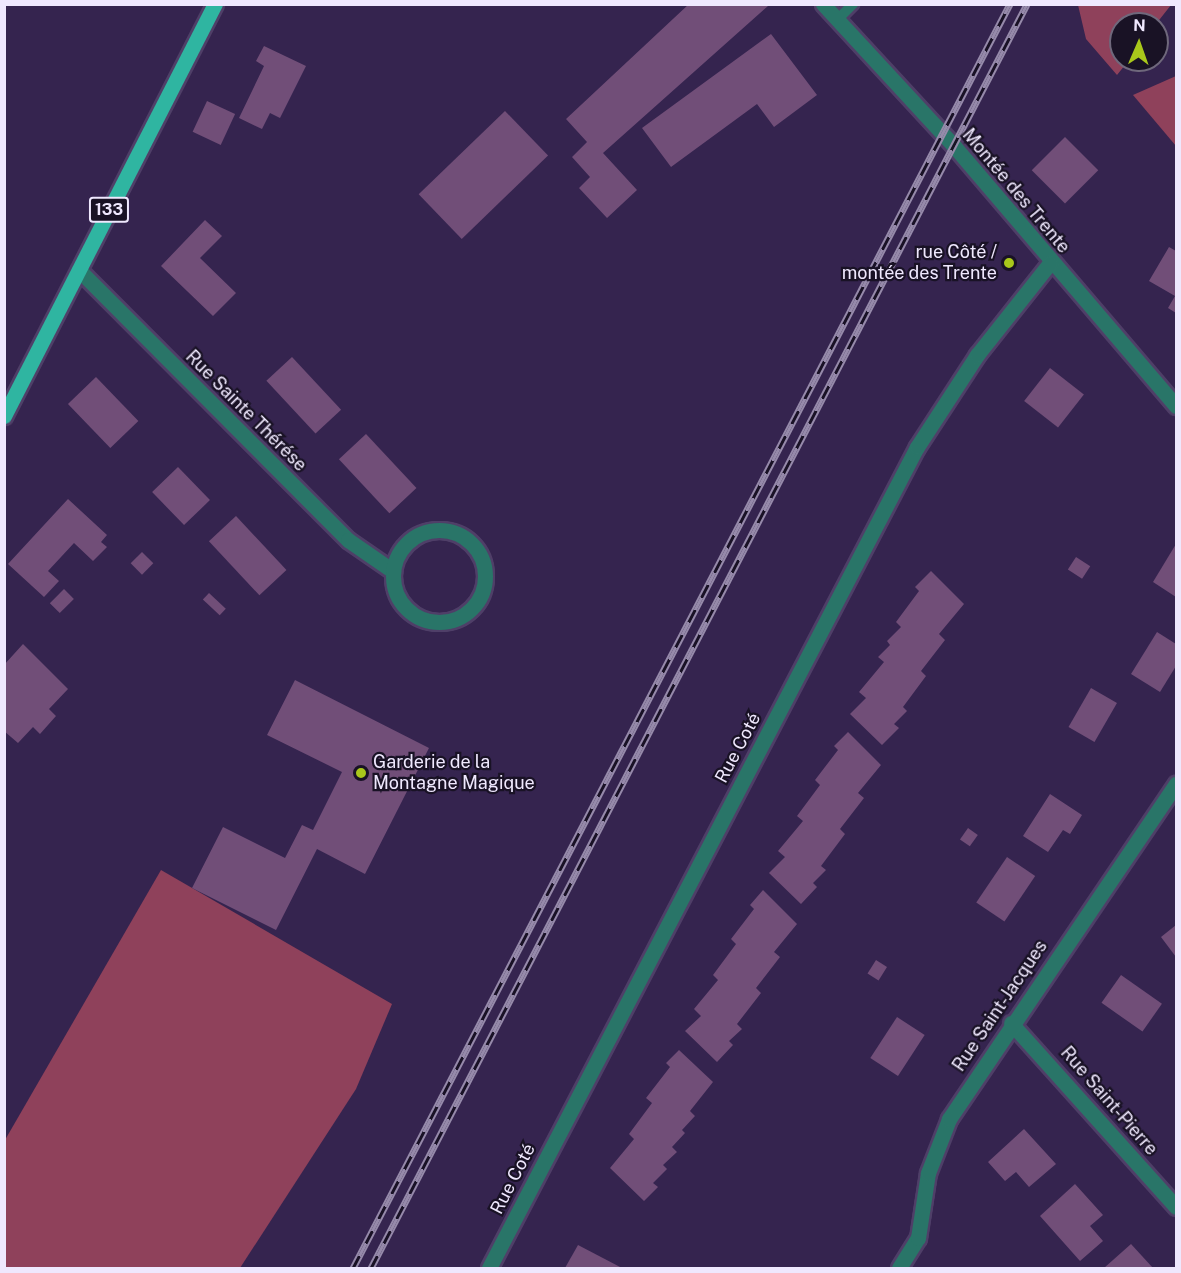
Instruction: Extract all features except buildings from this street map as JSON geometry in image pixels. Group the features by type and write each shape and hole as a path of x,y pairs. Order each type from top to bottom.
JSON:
{"main road":[{"name":"133","path":"4,416 215,4"}],"street":[{"name":"Montée des Trente","path":"823,4 954,146 1050,263 1176,406"},
{"name":"Rue Coté","path":"489,1269 917,447 977,355 1050,263"},
{"name":"Rue Sainte Thérése","path":"79,270 348,540 393,571"},
{"path":"434,530 464,538 476,548 485,577 475,606 463,616 435,623 408,611 393,586 393,571 406,543 434,530"},
{"name":"Rue Saint-Jacques","path":"899,1269 918,1238 928,1173 939,1139 1011,1023 1174,794"},
{"name":"Rue Saint-Pierre","path":"1011,1023 1176,1207"}],"lane":[{"path":"837,20 853,4"}],"shaded area":[{"path":"1078,4 1171,5 1165,12 1109,12 1109,66 1086,39"},
{"path":"1176,76 1176,146 1133,95"},
{"path":"161,870 392,1004 356,1089 240,1268 5,1268 5,1140"}],"railway":[{"path":"353,1268 1010,4"},
{"path":"371,1268 1027,4"}],"place":[{"name":"rue Côté / montée des Trente","path":"1009,263"},
{"name":"Garderie de la Montagne Magique","path":"361,773"}]}
